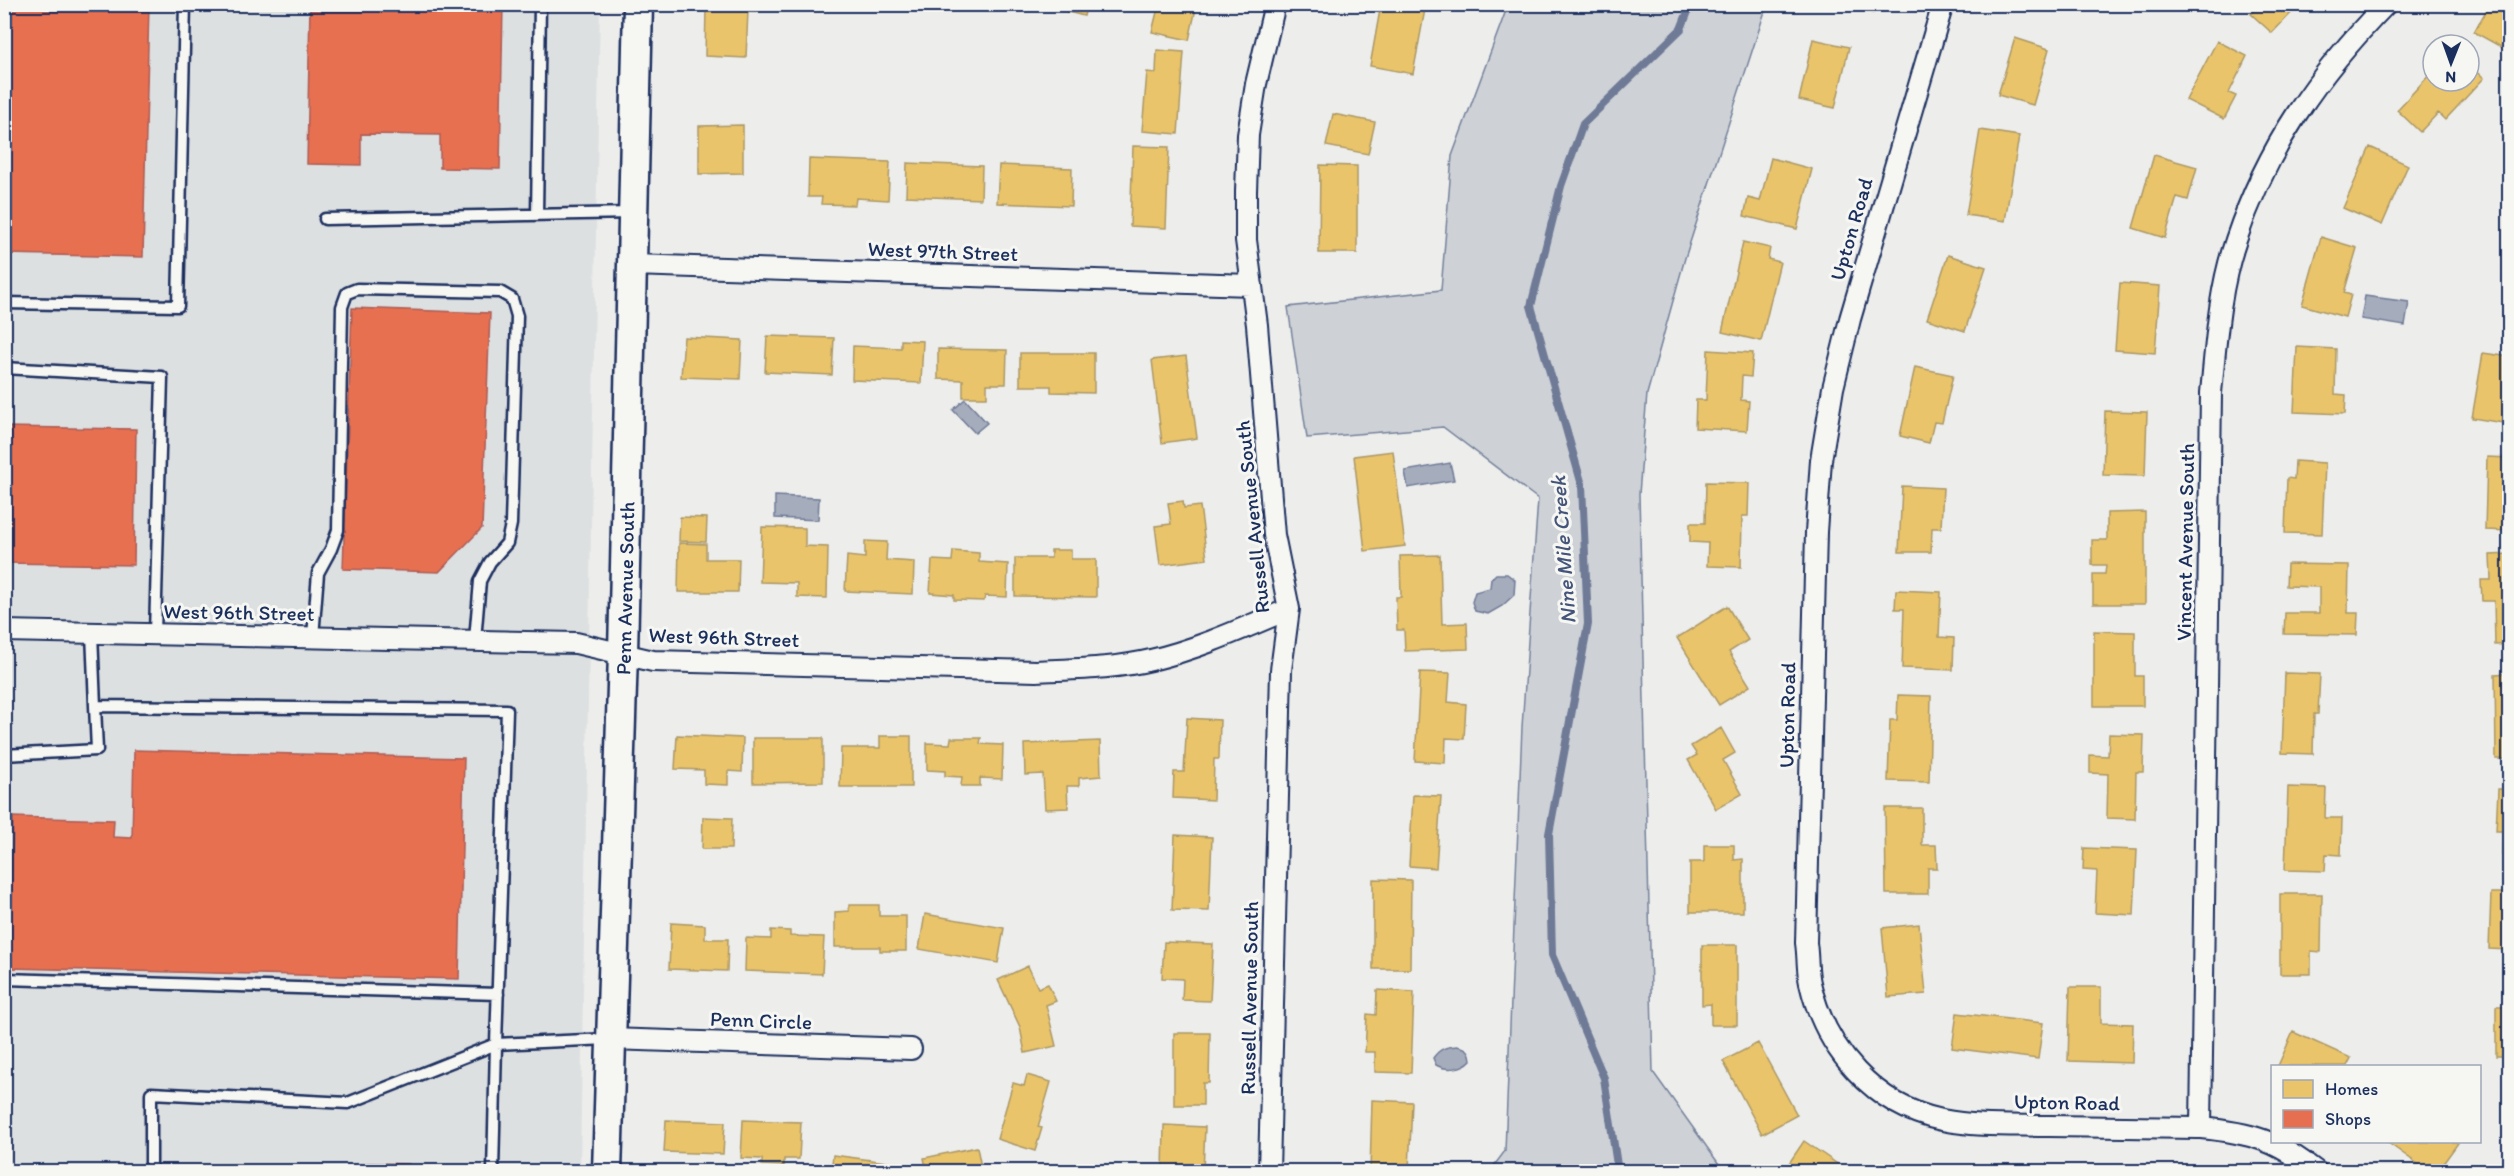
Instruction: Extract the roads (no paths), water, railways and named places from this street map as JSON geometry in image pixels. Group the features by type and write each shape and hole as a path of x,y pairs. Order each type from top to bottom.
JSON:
{"main road":[{"name":"Penn Avenue South","path":"607,1172 609,1039 623,653 638,4"}],"street":[{"name":"Russell Avenue South","path":"1269,1172 1281,670 1289,609 1274,535 1246,240 1248,135 1256,84 1275,4"},
{"name":"Upton Road","path":"1943,4 1850,319 1833,388 1821,460 1816,532 1806,943 1810,982 1822,1021 1841,1055 1869,1085 1904,1107 1941,1120 1982,1125 2201,1128"},
{"name":"Vincent Avenue South","path":"2201,1128 2211,393 2218,316 2235,242 2265,170 2303,102 2350,41 2386,4"},
{"name":"West 97th Street","path":"632,265 1251,285"},
{"name":"West 96th Street","path":"4,631 576,643 652,661 1036,671 1094,669 1150,660 1203,643 1289,609"},
{"name":"Penn Circle","path":"609,1039 911,1049"},
{"path":"2201,1128 2228,1131 2271,1142"},
{"path":"2273,1143 2298,1156 2317,1172"}],"lane":[{"path":"4,303 178,306 184,4"},
{"path":"537,215 540,4"},
{"path":"325,219 633,213"},
{"path":"313,637 318,573 338,530 342,307 347,293 357,289 500,292 512,299 517,316 511,525 507,543 490,562 480,581 475,640"},
{"path":"4,369 162,376 155,634"},
{"path":"4,755 97,750 92,633"},
{"path":"95,706 507,710 493,1172"},
{"path":"4,979 498,994"},
{"path":"151,1172 151,1093 348,1103 496,1044 609,1039"}],"water":[{"path":"2365,296 2409,302 2405,326 2361,319"},
{"path":"965,399 987,423 975,433 953,410"},
{"path":"1450,463 1454,480 1408,488 1405,471"},
{"path":"775,496 819,498 818,520 775,518"},
{"path":"1496,574 1507,574 1515,580 1514,595 1502,606 1488,614 1475,611 1472,602 1475,592 1490,588 1491,579"},
{"path":"1457,1046 1467,1050 1471,1060 1455,1068 1436,1065 1433,1058 1438,1052"}],"waterway":[{"name":"Nine Mile Creek","path":"1618,1172 1604,1078 1552,955 1549,834 1588,624 1582,485 1531,306 1561,186 1583,124 1681,29 1691,4"}]}
